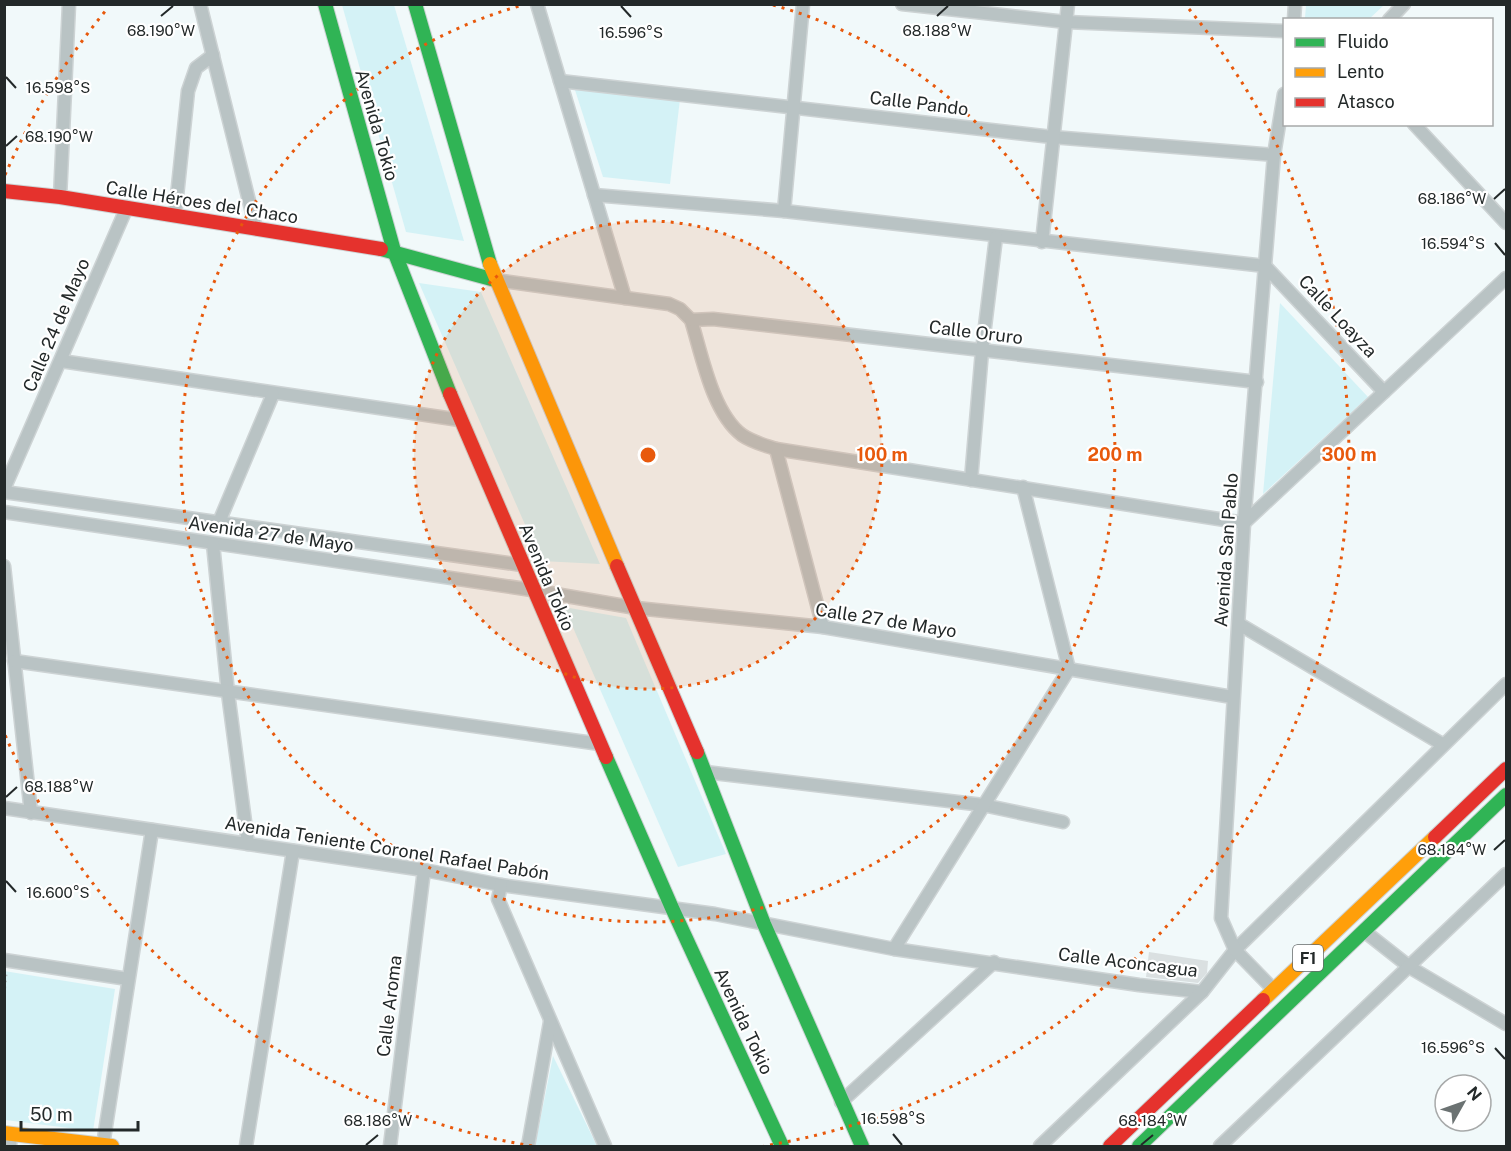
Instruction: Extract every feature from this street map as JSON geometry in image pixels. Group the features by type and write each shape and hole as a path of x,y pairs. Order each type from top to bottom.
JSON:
{"main road":[{"name":"Avenida Tokio","path":"325,4 394,251 460,420 672,908 782,1146"},
{"path":"415,4 495,280 705,772 764,924 862,1146"},
{"name":"Calle Héroes del Chaco","path":"4,191 126,207 394,251 495,280"},
{"name":"F1","path":"1110,1146 1506,769"},
{"name":"F1","path":"1139,1146 1506,795"},
{"path":"8,1138 107,1146"}],"street":[{"path":"60,197 69,4"},
{"path":"200,4 255,229"},
{"path":"537,4 625,298"},
{"path":"784,212 803,4"},
{"path":"902,4 1066,22 1283,30"},
{"path":"1042,242 1068,4"},
{"path":"1391,18 1404,4"},
{"path":"175,215 188,91 196,68 213,55"},
{"name":"Calle Pando","path":"560,81 1052,137 1274,155"},
{"name":"Avenida San Pablo","path":"1274,990 1235,950 1221,918 1232,697 1239,624 1244,522 1274,155 1283,106"},
{"path":"1416,126 1506,223"},
{"path":"594,195 784,212 1265,266"},
{"name":"Calle 24 de Mayo","path":"4,490 126,207"},
{"path":"971,480 982,351 996,237"},
{"name":"Calle Loayza","path":"1265,266 1384,392"},
{"path":"495,280 669,304 680,309 691,320 724,416 744,436 776,449 1244,522 1506,278"},
{"name":"Calle Oruro","path":"691,320 713,319 1257,382"},
{"path":"61,361 460,420"},
{"path":"219,522 273,394"},
{"path":"776,449 823,627"},
{"path":"894,949 1070,669 1023,486"},
{"name":"Avenida 27 de Mayo","path":"4,490 522,565"},
{"name":"Avenida 27 de Mayo","path":"4,512 532,590"},
{"path":"213,544 228,693 248,844"},
{"path":"4,566 32,813"},
{"name":"Calle 27 de Mayo","path":"532,590 636,608 823,627 1232,697"},
{"path":"1239,624 1442,744"},
{"path":"14,661 600,744"},
{"name":"Calle Aconcagua","path":"764,924 894,949 1202,992 1235,950 1442,744 1506,684"},
{"path":"705,772 983,805 1063,822"},
{"name":"Avenida Teniente Coronel Rafael Pabón","path":"4,808 424,870 501,885 672,908 764,924"},
{"path":"107,1146 128,979 152,830"},
{"path":"246,1146 293,851"},
{"name":"Calle Aroma","path":"390,1146 424,870"},
{"path":"1220,1146 1411,968 1506,874"},
{"path":"501,885 498,899 605,1146"},
{"path":"1364,931 1411,968 1506,1024"},
{"path":"6,960 128,979"},
{"path":"841,1102 994,962"},
{"path":"1040,1146 1202,992"},
{"path":"528,1146 550,1022"}],"path":[{"path":"4,994 6,960"}],"shaded area":[{"path":"1306,4 1384,5 1370,18 1305,18"},
{"path":"342,5 394,5 464,241 406,232"},
{"path":"578,87 680,99 670,184 603,177 575,90"},
{"path":"419,283 481,292 600,564 541,561"},
{"path":"1280,303 1368,397 1263,494"},
{"path":"564,607 626,618 726,854 678,867"},
{"path":"4,971 115,989 93,1131 5,1120"},
{"path":"553,1056 597,1146 535,1146"}],"building":[{"path":"1149,952 1208,961 1207,973 1198,983 1146,977"}],"traffic: fast":[{"path":"325,4 394,251 450,394"},
{"path":"415,4 490,264"},
{"path":"381,249 495,280"},
{"path":"697,752 764,924 862,1146"},
{"path":"606,757 672,908 782,1146"},
{"path":"1139,1146 1506,795"}],"traffic: slow":[{"path":"490,264 617,566"},
{"path":"1263,1000 1435,837"},
{"path":"4,1133 112,1146"}],"traffic: jam":[{"path":"4,191 60,197 381,249"},
{"path":"450,394 606,757"},
{"path":"617,566 697,752"},
{"path":"1435,837 1506,769"},
{"path":"1110,1146 1263,1000"}]}
